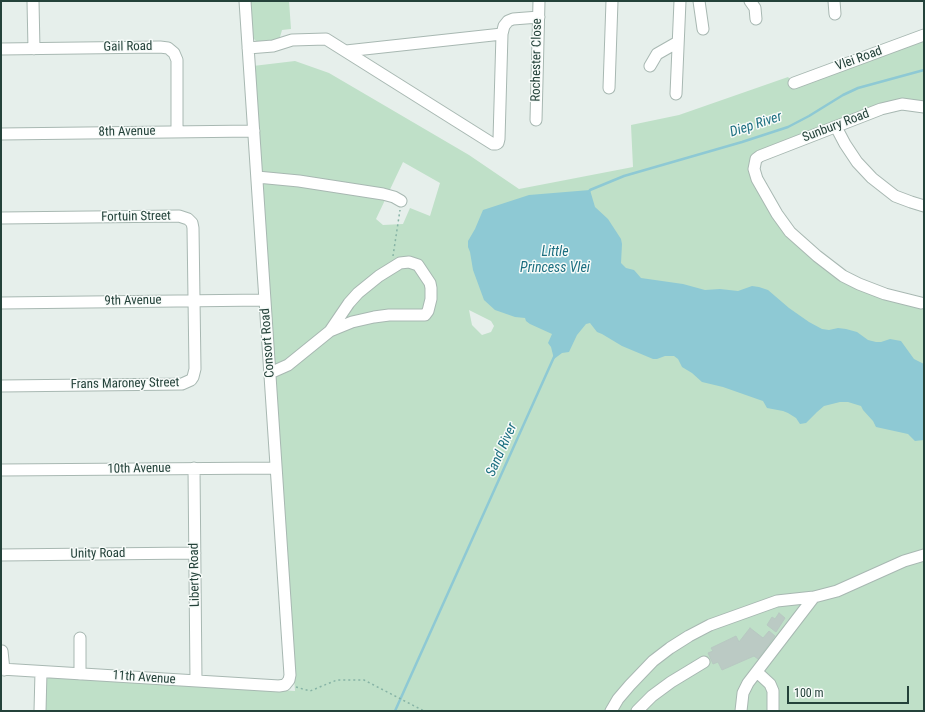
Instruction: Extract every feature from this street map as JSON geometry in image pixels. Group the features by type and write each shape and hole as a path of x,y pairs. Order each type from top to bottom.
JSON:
{"street":[{"path":"33,1 34,48"},
{"name":"Consort Road","path":"245,1 290,675 286,683"},
{"name":"Rochester Close","path":"536,120 539,1"},
{"path":"609,88 612,1"},
{"path":"676,94 680,1"},
{"path":"699,1 703,29"},
{"path":"750,1 755,8 756,19"},
{"path":"834,1 835,14"},
{"path":"248,48 273,46 292,40 326,39 493,144 496,144 499,139 502,34 504,26 508,21 513,19 539,18"},
{"path":"346,52 502,34"},
{"name":"Vlei Road","path":"794,83 924,35"},
{"path":"650,66 657,54 678,42"},
{"name":"Gail Road","path":"1,49 168,48 174,53 177,60 178,132"},
{"path":"366,64 367,55 372,48"},
{"name":"Sunbury Road","path":"921,303 885,294 859,284 843,276 817,256 790,232 777,214 757,179 754,164 756,159 760,156 881,109 894,105 910,105 924,108"},
{"path":"836,127 857,162 872,178 895,196 924,206"},
{"name":"8th Avenue","path":"1,134 254,131"},
{"path":"257,177 299,181 383,194 401,201"},
{"name":"Fortuin Street","path":"1,218 179,216 186,218 192,223 193,228 193,301"},
{"path":"270,373 288,365 330,331 352,322 389,315 421,316 428,313 432,288 418,265 409,262 400,263 369,283 358,293 349,303 330,331"},
{"name":"9th Avenue","path":"1,302 265,300"},
{"name":"Frans Maroney Street","path":"1,386 182,384 188,382 193,377 195,370 193,301"},
{"name":"Liberty Road","path":"194,468 196,681"},
{"name":"10th Avenue","path":"1,470 276,468"},
{"name":"Unity Road","path":"1,555 195,553"},
{"path":"611,711 618,699 630,685 653,662 670,648 710,625 776,601 814,597 837,591 904,561 924,555"},
{"path":"741,711 743,693 748,682 814,597"},
{"path":"791,599 796,609 798,618"},
{"path":"80,638 80,674"},
{"path":"2,651 2,669"},
{"path":"638,711 652,696 671,682 704,662"},
{"name":"11th Avenue","path":"2,669 279,686 283,686 286,683"},
{"path":"40,711 41,672"},
{"path":"757,672 770,684 773,711"}],"path":[{"path":"392,268 401,201"},
{"path":"286,683 310,691 337,680 364,680 424,711"}],"green space":[{"path":"249,1 289,1 291,29 282,30 280,37 277,40 259,43 256,41 252,37"},
{"path":"924,35 924,103 914,101 754,164 777,214 843,276 924,303 924,711 44,711 46,680 49,677 295,691 253,66 295,61 329,73 469,155 519,189 633,167 631,125 679,115 788,77 794,83","holes":["403,162 440,183 430,216 410,208 403,224 383,225 376,219","469,310 491,321 494,326 491,332 482,335 472,325"]}],"water":[{"name":"Little Princess Vlei","path":"590,190 595,207 608,219 621,239 621,263 626,268 634,270 641,278 683,284 705,290 720,289 738,291 752,286 759,287 768,290 789,308 822,329 846,329 857,332 868,340 876,342 890,339 901,341 914,359 924,364 924,440 915,441 908,434 876,427 861,406 848,402 840,402 824,406 806,423 800,424 796,418 788,413 767,408 763,401 723,387 702,382 682,367 678,359 674,356 665,356 653,359 622,346 597,332 590,323 586,324 577,335 569,352 562,353 554,359 551,347 548,343 552,334 530,324 525,318 515,317 495,310 484,300 473,270 468,241 483,210 529,195"}],"building":[{"path":"779,613 785,618 776,632 767,625 772,617 775,619"},
{"path":"750,628 763,638 769,631 775,636 758,659 754,656 722,670 718,662 713,664 708,653 713,651 711,648 736,636 739,642"}],"waterway":[{"name":"Diep River","path":"588,193 590,190 624,176 742,142 788,127 858,88 924,70"},
{"name":"Sand River","path":"395,711 554,357"}]}
